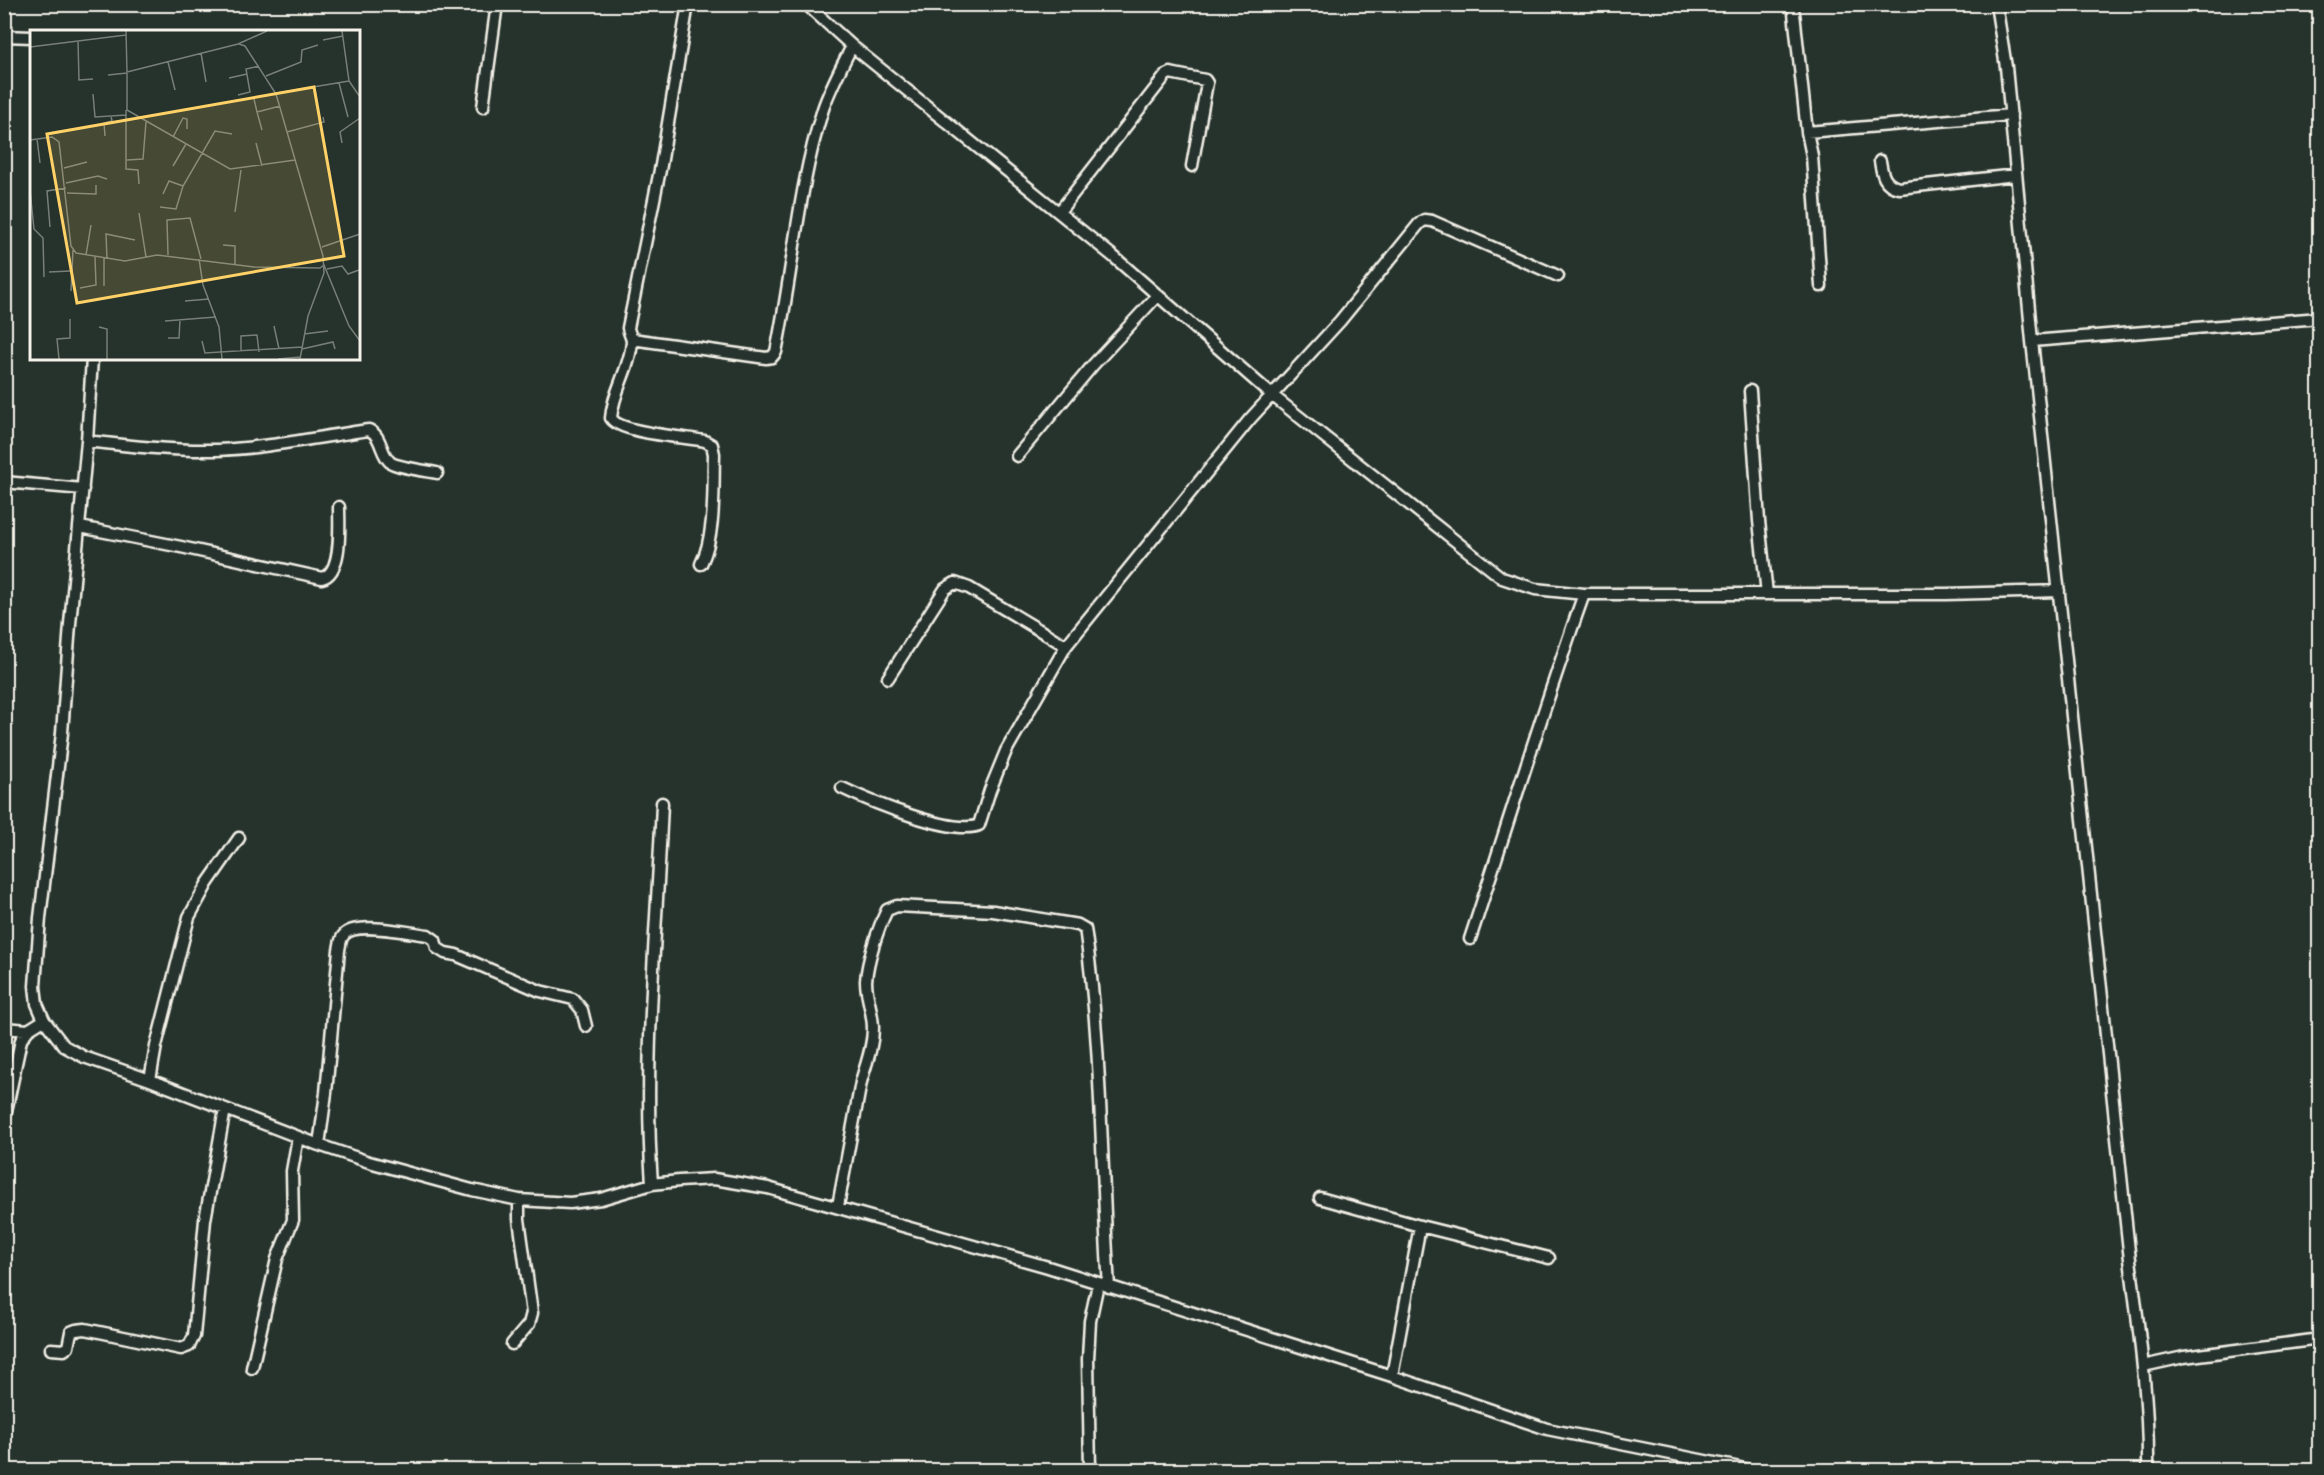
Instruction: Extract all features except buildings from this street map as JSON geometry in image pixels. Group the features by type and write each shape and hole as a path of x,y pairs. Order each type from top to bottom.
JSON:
{"street":[{"path":"483,106 497,4"},
{"path":"688,4 661,165 628,328 633,339 614,402 611,420 629,428 709,442 714,448 714,483 709,537 707,552 701,564"},
{"path":"806,4 852,46 1059,212 1273,396 1502,578 1535,590 1584,594 2059,591"},
{"path":"1996,4 2011,115 2032,341 2127,1239 2143,1366 2149,1440 2148,1470"},
{"path":"1794,12 1804,116 1812,156 1821,286"},
{"path":"4,36 30,37"},
{"path":"633,339 766,358 772,357 776,352 810,157 826,101 852,46"},
{"path":"1059,212 1166,75 1170,73 1206,80 1207,83 1192,166"},
{"path":"1808,132 2011,115"},
{"path":"1880,161 1882,174 1886,180 1892,186 1899,188 2016,174"},
{"path":"842,788 880,804 949,825 963,828 979,825 1006,751 1066,646 1250,419 1340,321 1424,220 1432,221 1558,276"},
{"path":"1017,456 1093,365 1157,296"},
{"path":"2032,341 2319,318"},
{"path":"92,360 62,733 45,873 35,986 37,1004 44,1020 64,1046 84,1057 319,1145 369,1162 472,1190 519,1200 570,1203 602,1198 652,1184 714,1179 768,1188 838,1206 1103,1285 1392,1376 1547,1429 1750,1470"},
{"path":"1750,391 1759,521 1767,594"},
{"path":"87,441 151,448 216,450 273,445 369,430 376,435 389,461 395,465 437,473"},
{"path":"4,482 83,489"},
{"path":"80,527 322,578 330,573 337,559 339,507"},
{"path":"888,678 945,589 955,583 969,588 1066,646"},
{"path":"1470,939 1518,795 1550,689 1584,594"},
{"path":"652,1184 649,1137 650,1065 662,803"},
{"path":"150,1080 156,1046 189,917 207,884 239,838"},
{"path":"838,1206 873,1029 867,990 867,973 887,910 897,906 993,911 1078,925 1085,929 1098,1048 1102,1119 1103,1285 1090,1321 1088,1359 1090,1470"},
{"path":"319,1145 339,950 343,936 348,931 371,927 432,937 437,948 445,952 540,991 573,999 582,1010 586,1026"},
{"path":"4,1121 21,1040 28,1030 44,1020"},
{"path":"4,1028 28,1030"},
{"path":"51,1349 64,1350 68,1347 71,1332 85,1329 181,1349 189,1346 194,1336 205,1220 225,1109"},
{"path":"252,1368 276,1259 293,1220 295,1208 292,1171 298,1137"},
{"path":"1320,1198 1549,1258"},
{"path":"512,1344 529,1324 532,1313 519,1219 519,1200"},
{"path":"1392,1376 1420,1226"},
{"path":"2143,1366 2319,1339"}]}
